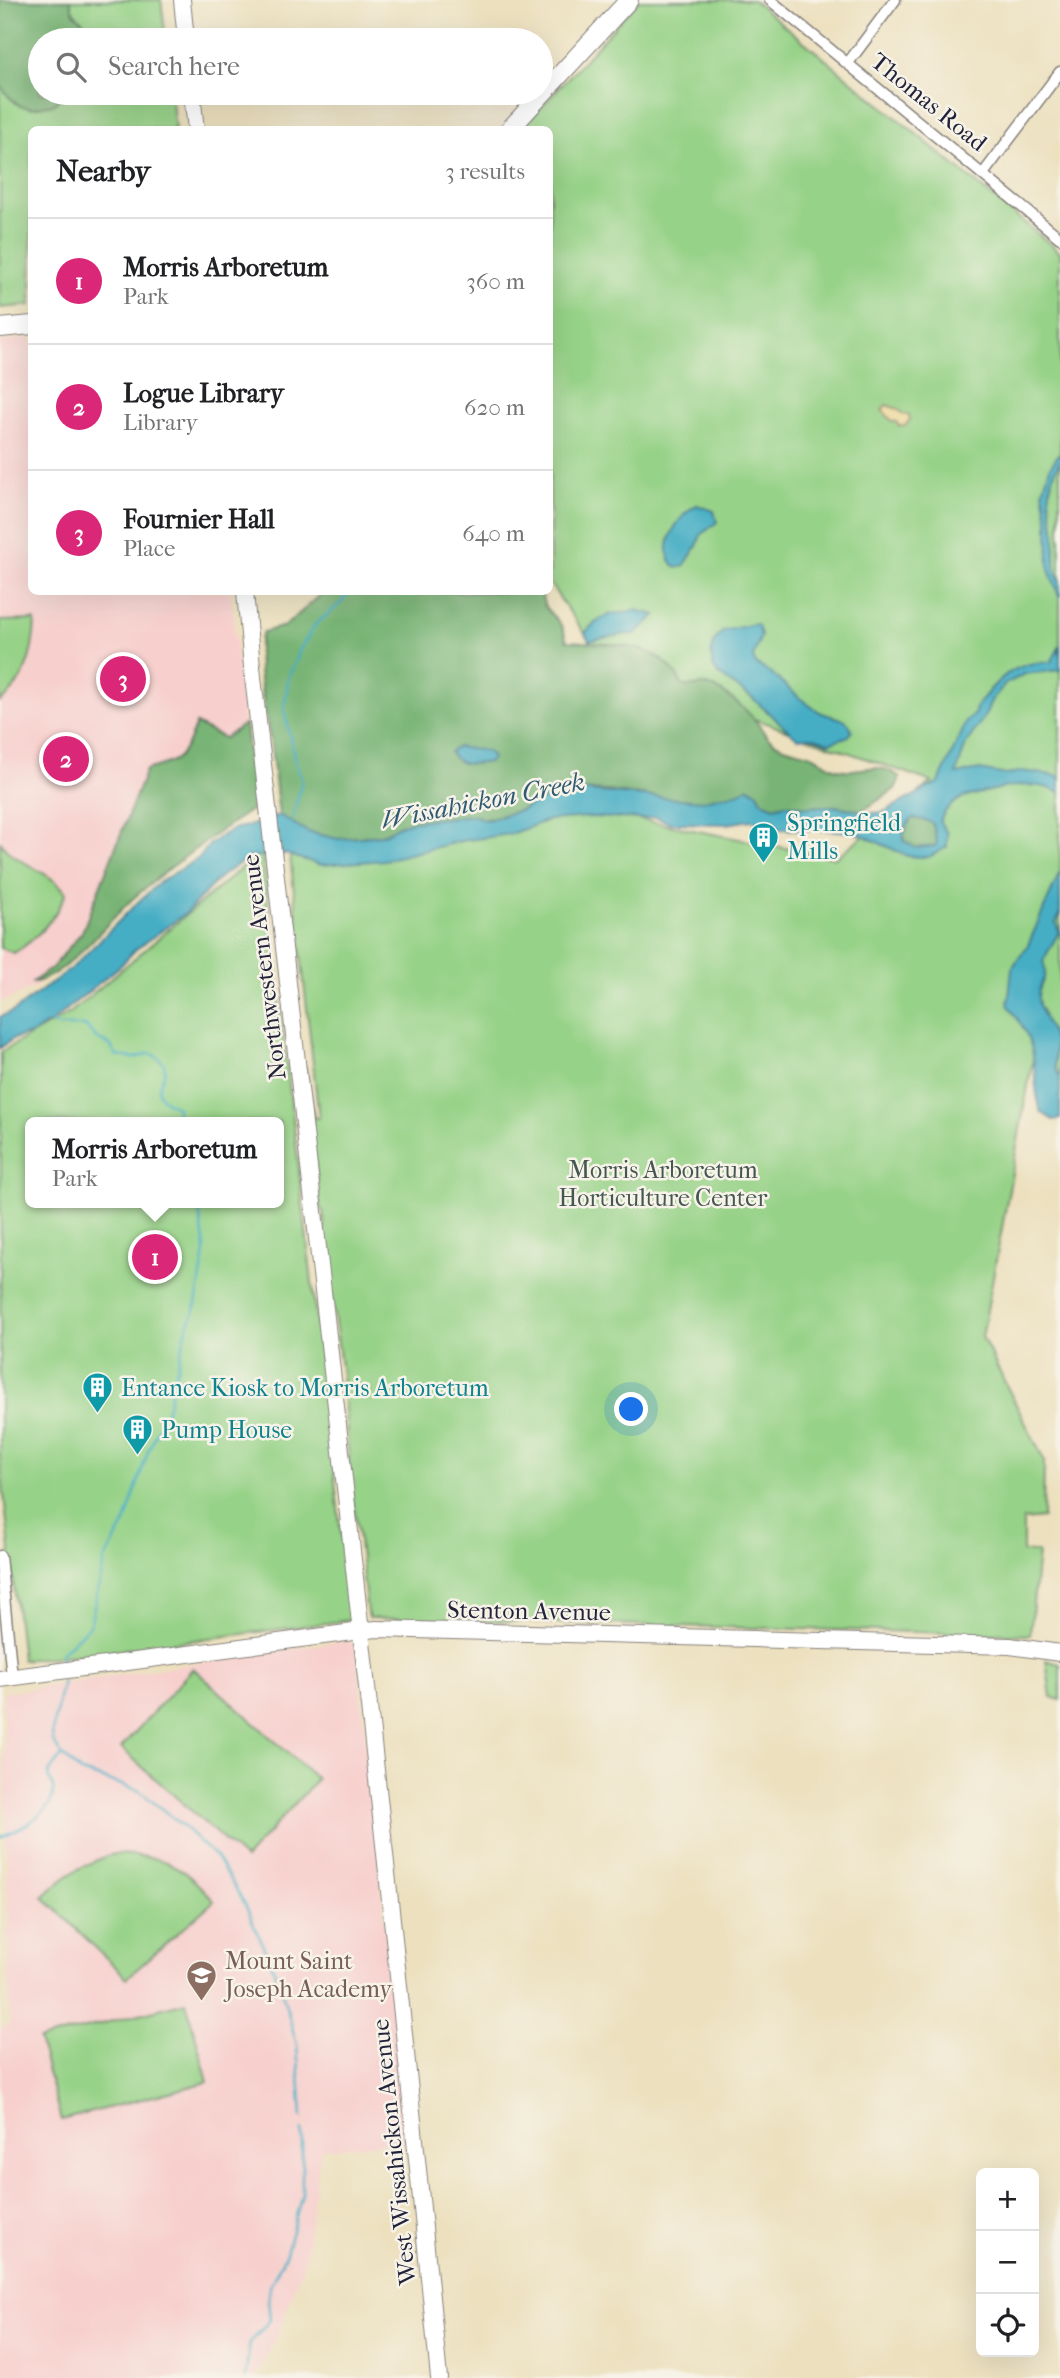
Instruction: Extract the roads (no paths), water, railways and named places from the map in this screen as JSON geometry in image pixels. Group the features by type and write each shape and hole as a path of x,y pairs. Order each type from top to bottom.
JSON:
{"main road":[{"path":"553,82 629,0"},
{"path":"513,126 532,105"},
{"path":"0,328 28,325"}],"street":[{"path":"182,0 185,28"},
{"name":"Thomas Road","path":"770,0 1060,238"},
{"path":"848,63 895,0"},
{"path":"983,174 1060,72"},
{"path":"193,105 196,126"},
{"name":"Northwestern Avenue","path":"245,595 361,1630"},
{"path":"0,1556 6,1678"},
{"name":"Stenton Avenue","path":"6,1678 361,1630 1010,1646 1060,1653"},
{"name":"West Wissahickon Avenue","path":"361,1630 439,2378"}],"water":[{"path":"1060,452 1049,498 1055,532 1055,569 1060,582 1060,599 1049,570 1048,521 1043,491 1050,467"},
{"path":"697,505 714,511 717,522 701,535 684,566 677,568 668,553 671,534 682,517"},
{"path":"635,610 656,615 635,634 589,641 585,633 591,626 614,613"},
{"path":"758,625 761,636 753,657 756,664 811,707 847,723 852,731 849,736 829,743 812,737 797,738 752,698 718,674 713,667 711,654 714,641 723,631"},
{"path":"1060,646 1060,670 1025,674 1005,684 991,701 986,714 966,744 956,774 980,770 1007,775 1022,771 1059,776 1060,793 1049,788 1025,785 964,797 949,807 940,822 947,833 947,847 929,857 907,856 860,834 780,829 751,820 727,824 670,823 655,817 590,817 549,820 510,834 461,841 385,860 321,865 285,854 249,857 221,876 186,913 135,950 121,965 60,1015 34,1033 13,1039 0,1048 0,1017 14,1011 73,967 161,881 199,858 209,845 236,828 279,815 308,832 338,839 382,835 415,821 474,815 484,820 491,819 575,790 703,801 737,793 749,787 758,793 763,802 774,807 786,804 806,807 834,806 874,813 884,812 939,782 966,722 999,680 1016,668 1038,662 1051,662","holes":["913,818 933,824 937,843 935,846 916,848 904,841 906,829"]},
{"path":"457,747 487,751 493,757 489,762 462,763 450,752"},
{"path":"1060,872 1060,912 1056,923 1059,932 1043,961 1045,972 1038,998 1040,1009 1054,1039 1055,1065 1060,1076 1060,1119 1053,1120 1041,1112 1030,1044 1008,1005 1012,968 1028,945"}],"waterway":[{"path":"292,822 302,780 295,761 284,709 289,675 299,651 315,625 348,595"},
{"path":"48,1020 59,1026 85,1026 99,1040 110,1045 117,1056 135,1058 150,1053 160,1059 165,1071 159,1093 177,1107 177,1117"},
{"path":"61,1661 62,1652 90,1625 105,1559 125,1523 148,1451 167,1409 187,1328 195,1310 204,1259 199,1208"},
{"path":"63,1680 52,1732 53,1742 62,1755 81,1772 138,1790 182,1825 216,1857 245,1904 280,1985 297,2045 302,2117"},
{"path":"0,1837 30,1822 48,1807 53,1788 48,1777 49,1772 62,1755"},
{"path":"245,2378 250,2343 270,2320 270,2286 286,2253 302,2194 302,2130"}],"place":[{"name":"Fournier Hall","path":"123,679"},
{"name":"Logue Library","path":"66,759"},
{"name":"Springfield Mills","path":"764,864"},
{"name":"Morris Arboretum","path":"155,1257"},
{"name":"Entance Kiosk to Morris Arboretum","path":"98,1415"},
{"name":"Pump House","path":"138,1457"},
{"name":"Mount Saint Joseph Academy","path":"202,2002"}],"water label":[{"name":"Wissahickon Creek","path":"483,801"}],"park label":[{"name":"Morris Arboretum Horticulture Center","path":"663,1184"}]}
